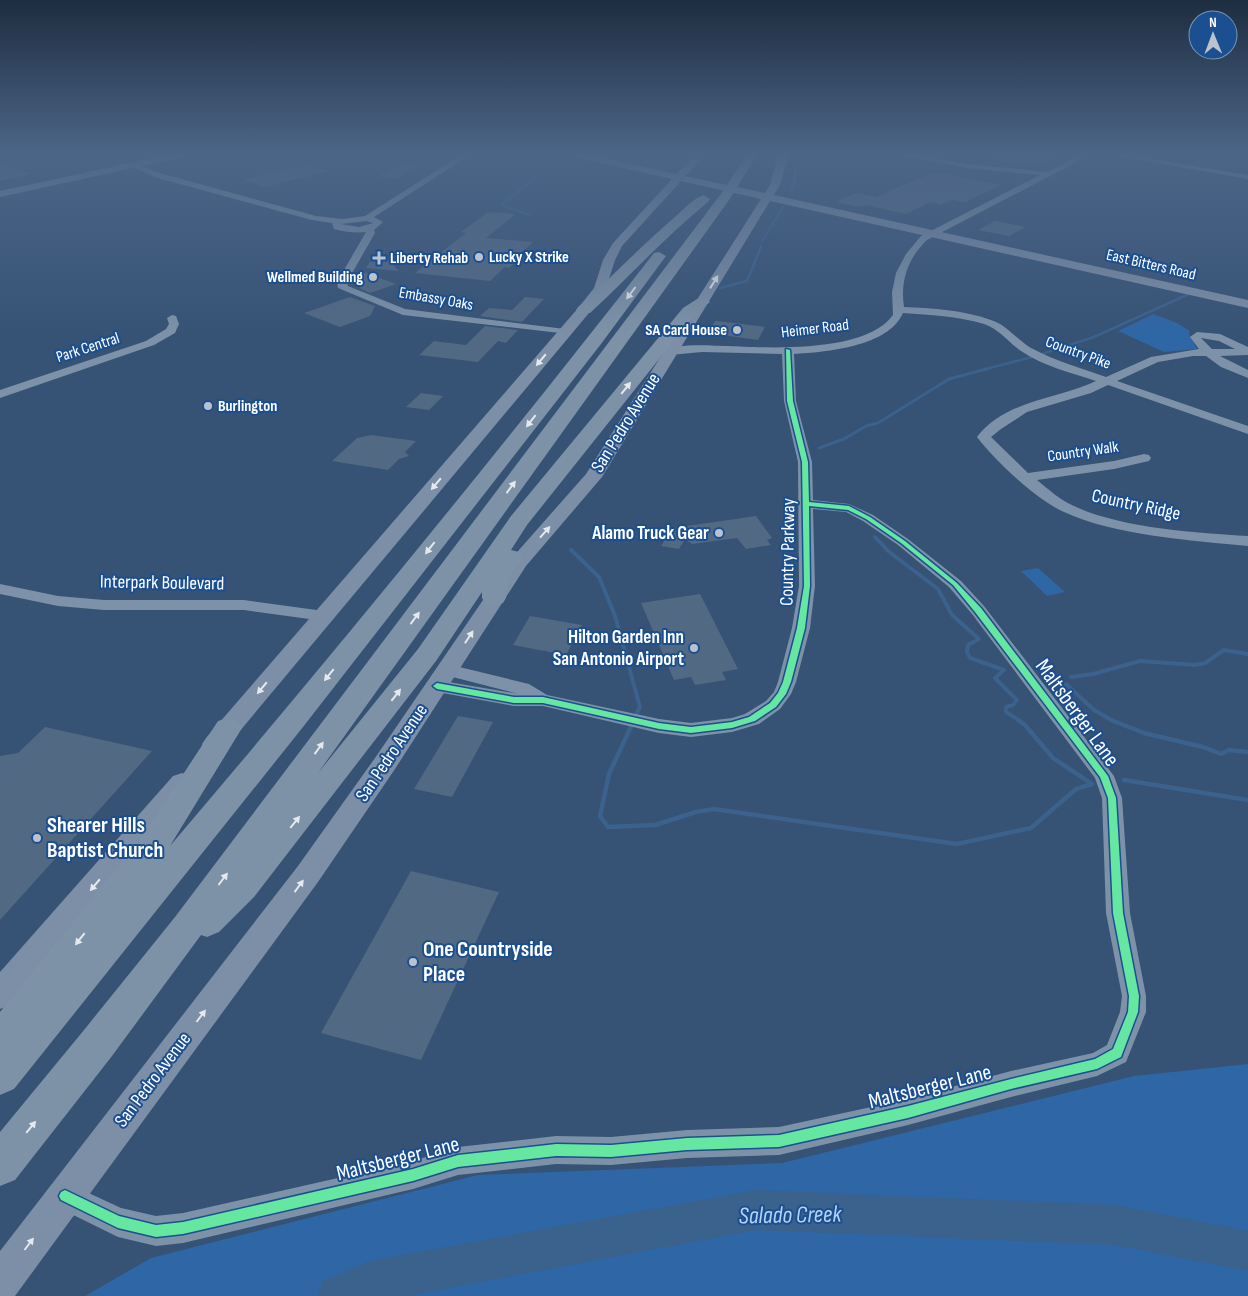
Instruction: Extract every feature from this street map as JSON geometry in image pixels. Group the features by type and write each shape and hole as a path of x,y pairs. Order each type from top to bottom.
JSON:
{"highway":[{"path":"584,310 620,278 641,255 685,213"},
{"path":"0,1076 305,706 699,213"},
{"path":"0,1165 141,988 674,265 703,213"},
{"path":"494,598 496,579 535,518 582,426 662,306 680,273 674,265"},
{"path":"141,988 248,880 413,674 519,521 689,311 702,302"},
{"path":"0,1041 153,846 228,728"}],"main road":[{"path":"0,995 584,310 600,288 614,248 645,213"},
{"name":"San Pedro Avenue","path":"0,1283 308,874 518,563 593,477 702,302 752,213"},
{"name":"East Bitters Road","path":"846,213 935,232"},
{"name":"East Bitters Road","path":"853,213 1248,304"}],"street":[{"path":"299,213 336,222 336,227 342,229 360,230 382,213"},
{"path":"900,310 897,286 914,246 935,232 971,213"},
{"name":"Embassy Oaks","path":"368,223 372,233 342,282 343,288 403,312 565,332"},
{"name":"Heimer Road","path":"670,352 697,348 788,350 830,347 867,337 889,324 898,316 900,310"},
{"name":"Country Pike","path":"900,310 943,312 987,322 999,327 1025,349 1044,359 1248,430"},
{"name":"Park Central","path":"0,394 150,343 170,331 174,324 172,318"},
{"name":"Heimer Road","path":"686,328 688,335 698,339 755,349"},
{"path":"1248,352 1211,335 1197,334 1195,337 1218,361 1248,374"},
{"name":"Country Parkway","path":"442,678 514,700 543,700 659,726 691,730 732,726 752,719 773,705 782,694 787,682 806,603 808,586 805,462 790,401 788,350"},
{"path":"1107,380 1155,359 1180,354 1248,352"},
{"name":"Country Ridge","path":"1107,380 1088,390 1023,409 1007,418 984,437 996,451 1061,505 1102,520 1187,536 1248,541"},
{"name":"Country Walk","path":"1027,477 1114,465 1144,458"},
{"name":"Maltsberger Lane","path":"65,1196 118,1222 156,1231 182,1228 413,1175 458,1161 556,1150 611,1151 687,1144 779,1141 908,1112 1011,1084 1097,1064 1117,1053 1133,1012 1134,996 1118,913 1112,798 1104,776 978,610 955,584 903,542 858,512 849,508 806,504"},
{"name":"Interpark Boulevard","path":"0,590 87,603 150,606 244,605 324,616"}],"shaded area":[{"path":"1153,314 1177,323 1190,331 1189,334 1197,349 1164,352 1118,331"},
{"path":"1038,568 1065,592 1047,596 1021,571"},
{"path":"1248,1064 1248,1296 85,1296 151,1258 478,1175 782,1163 1134,1076"}],"building":[{"name":"Lucky X Strike","path":"486,213 516,214 486,238 533,242 520,254 524,255 509,268 505,267 490,281 415,273 466,233 461,232"},
{"path":"995,221 1025,227 1009,236 978,230"},
{"path":"383,256 399,271 366,268 372,258"},
{"path":"363,272 396,284 370,293 361,289 357,283"},
{"path":"350,297 375,306 370,316 340,327 304,313"},
{"path":"525,297 544,299 522,322 480,316 489,308 512,310"},
{"name":"SA Card House","path":"715,321 765,327 758,340 708,333"},
{"path":"485,326 518,330 506,343 498,341 478,362 419,355 434,341 466,345"},
{"path":"421,393 443,396 429,410 406,407"},
{"path":"371,435 416,441 405,452 409,456 399,459 388,470 332,461 357,438"},
{"name":"Alamo Truck Gear","path":"756,516 772,538 767,540 771,545 746,549 737,538 692,544 685,539 679,549 661,546 673,528"},
{"name":"Hilton Garden Inn San Antonio Airport","path":"700,594 738,669 722,672 726,680 695,685 691,677 674,680 641,603"},
{"path":"530,616 582,625 566,655 513,645"},
{"path":"458,716 493,722 452,797 414,789"},
{"name":"Shearer Hills Baptist Church","path":"45,727 152,751 0,920 0,756 18,753"},
{"name":"One Countryside Place","path":"411,871 499,892 421,1060 321,1033"}],"waterway":[{"path":"526,213 530,215"},
{"path":"762,241 779,213"},
{"path":"720,288 747,281 761,247"},
{"path":"1042,354 1094,337 1191,293"},
{"path":"986,369 1032,357"},
{"path":"819,448 844,439 866,426 878,423 949,379 990,368"},
{"path":"875,537 888,551 938,589 952,615 979,639 968,645 967,652 970,658 1004,670 995,678 1017,700 1013,705 1006,707 1006,712 1020,721"},
{"path":"571,550 599,577 615,616 640,707 633,721"},
{"path":"1071,677 1093,674 1140,661 1195,665 1205,663 1224,650 1248,654"},
{"path":"1066,684 1094,710 1112,720"},
{"path":"634,720 609,774 600,816 608,827 655,825 696,812 714,809 957,844 1031,828 1076,789 1092,784 1053,758 1025,725 1018,720"},
{"path":"1112,720 1144,733 1203,747 1221,754 1229,750 1248,752"},
{"path":"1124,780 1248,800"},
{"name":"Salado Creek","path":"338,1296 370,1282 756,1210 1115,1225 1248,1251"}],"cycle path":[{"path":"437,686 514,700 543,700 659,726 691,730 732,725 752,719 773,705 782,694 787,682 801,628 807,586 805,462 790,401 788,350"},
{"path":"65,1196 118,1222 156,1231 183,1228 413,1175 458,1161 556,1150 611,1151 687,1144 779,1141 908,1112 1011,1084 1097,1064 1117,1053 1133,1012 1134,996 1118,913 1112,798 1104,776 978,610 955,584 903,542 868,518 849,508 806,504"}],"place":[{"name":"Lucky X Strike","path":"479,257"},
{"name":"Liberty Rehab","path":"379,258"},
{"name":"Wellmed Building","path":"373,277"},
{"name":"SA Card House","path":"737,330"},
{"name":"Burlington","path":"208,406"},
{"name":"Alamo Truck Gear","path":"719,533"},
{"name":"Hilton Garden Inn San Antonio Airport","path":"694,648"},
{"name":"Shearer Hills Baptist Church","path":"37,838"},
{"name":"One Countryside Place","path":"413,962"}]}
